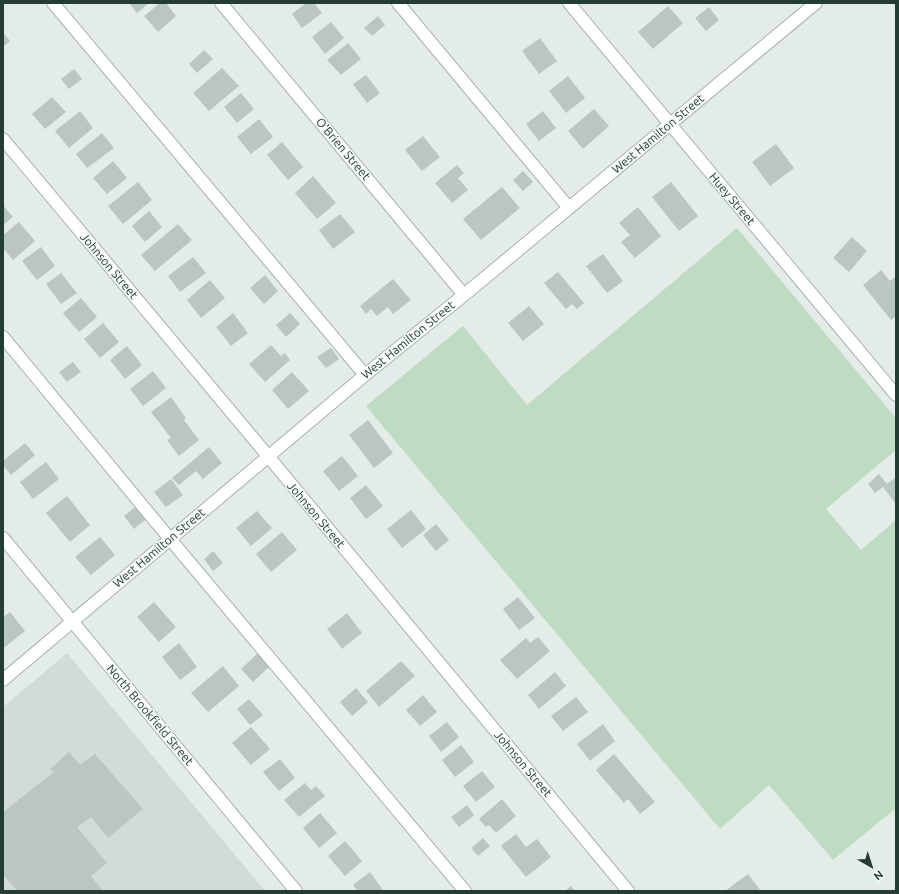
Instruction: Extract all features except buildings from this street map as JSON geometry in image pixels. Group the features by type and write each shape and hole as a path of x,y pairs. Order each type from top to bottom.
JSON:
{"street":[{"path":"53,3 365,375"},
{"name":"O'Brien Street","path":"221,3 464,295"},
{"path":"398,3 569,208"},
{"name":"Huey Street","path":"569,3 896,395"},
{"name":"West Hamilton Street","path":"3,680 365,375 464,295 816,3"},
{"name":"Johnson Street","path":"3,139 628,891"},
{"path":"3,337 465,891"},
{"name":"North Brookfield Street","path":"3,538 296,891"}],"shaded area":[{"path":"67,653 265,891 3,891 3,707"}],"green space":[{"path":"737,228 896,418 896,450 826,509 861,550 896,520 896,808 833,860 769,785 720,829 366,406 463,326 527,405"}]}
